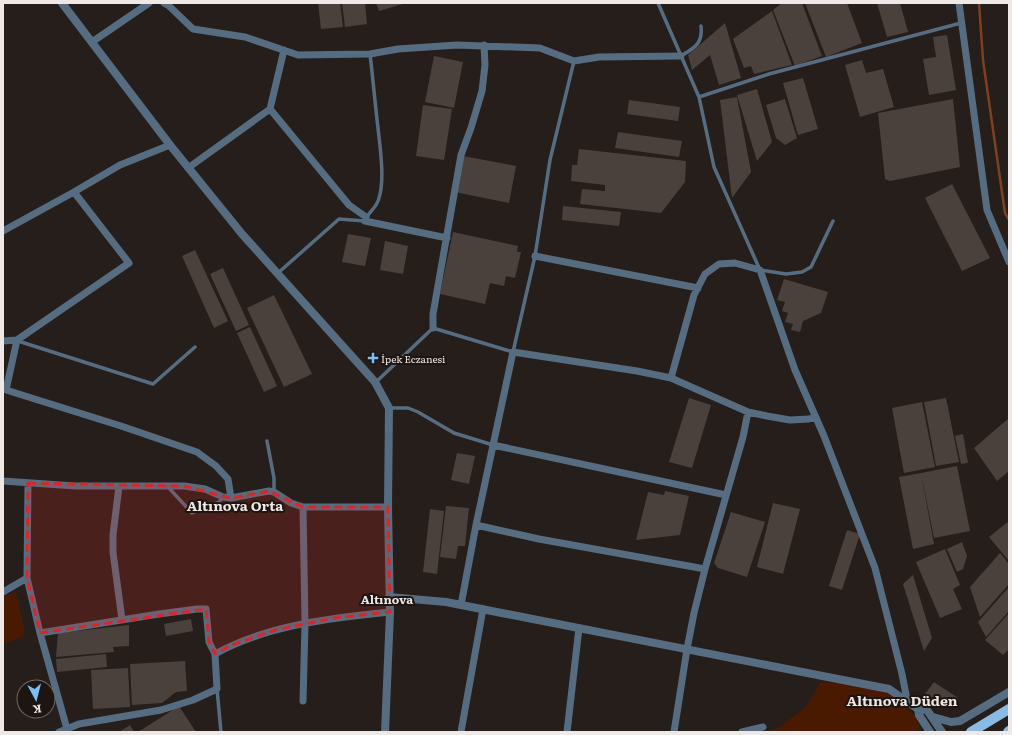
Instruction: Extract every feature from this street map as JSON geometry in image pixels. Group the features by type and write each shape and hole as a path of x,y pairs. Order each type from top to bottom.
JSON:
{"main road":[{"path":"971,732 1009,709"}],"street":[{"path":"62,3 188,168 242,234 375,382 389,408 388,507 390,612 385,732"},
{"path":"92,42 149,3"},
{"path":"164,3 193,29 245,37 298,54 370,54 398,48 457,45 540,48 574,61 599,57 681,56"},
{"path":"959,3 987,210 1009,262"},
{"path":"433,328 432,314 461,155 482,91 485,65 484,46"},
{"path":"188,168 270,109 284,50"},
{"path":"270,109 349,205 365,219 447,238"},
{"path":"3,231 120,165 170,145"},
{"path":"3,341 17,340 129,263 74,192"},
{"path":"535,256 698,288"},
{"path":"671,378 694,295 705,274 719,264 735,263 760,270 795,370 816,417 874,568 902,674 906,700"},
{"path":"17,340 6,390 121,426 197,452 216,466 228,479 231,498"},
{"path":"462,605 476,525 513,352 637,371 671,378 748,412 790,420 816,417"},
{"path":"674,732 687,649 705,569 743,437 748,412"},
{"path":"493,445 726,495"},
{"path":"3,481 75,486 184,486 205,489 223,497 231,498 269,491 274,492 291,504 303,507 388,507"},
{"path":"28,483 27,578 40,633 67,729"},
{"path":"119,486 113,535 113,552 122,620"},
{"path":"303,507 305,624 303,701"},
{"path":"476,525 538,539 705,569"},
{"path":"3,592 27,578"},
{"path":"389,597 446,602 889,689 918,708 927,710 942,732"},
{"path":"40,633 197,609 206,610 209,642 215,654 217,689 193,700 161,710 79,724 59,732"},
{"path":"461,732 483,609"},
{"path":"215,654 232,644 276,630 336,618 390,612"},
{"path":"567,732 579,628"},
{"path":"933,717 951,722 960,721 1009,692"},
{"path":"918,708 919,715 930,732"},
{"path":"742,732 763,727"}],"lane":[{"path":"658,3 699,97 714,167 760,270 794,274 811,267 833,221"},
{"path":"699,97 769,74 961,23"},
{"path":"681,56 700,41 702,34 701,26"},
{"path":"277,274 339,219 365,219 374,209 379,198 381,185 381,157 370,54"},
{"path":"375,382 433,328 513,352 535,256 550,160 574,61"},
{"path":"17,340 153,384 195,347"},
{"path":"389,408 408,408 418,412 454,433 493,445"},
{"path":"268,441 274,478 274,492"},
{"path":"168,486 192,512 219,502 223,497"},
{"path":"217,689 221,732"}],"highlighted area":[{"path":"28,483 184,486 231,498 269,491 303,507 388,507 390,612 335,618 276,630 232,645 215,654 209,642 206,609 40,633 27,578"}],"shaded area":[{"path":"13,592 16,593 25,632 22,637 3,644 3,597"},
{"path":"829,682 887,690 917,718 920,727 913,732 767,732 778,728 806,707 820,683"}],"building":[{"path":"318,3 340,3 343,27 321,29"},
{"path":"342,3 365,3 367,24 345,27"},
{"path":"376,3 406,3 379,11"},
{"path":"782,3 802,3 822,56 795,66 773,10"},
{"path":"805,3 847,3 862,43 826,57"},
{"path":"877,3 900,3 908,32 887,37"},
{"path":"772,11 792,65 754,74 751,66 744,68 733,39"},
{"path":"725,23 741,78 719,85 710,55 692,70 688,55"},
{"path":"947,35 956,90 929,95 923,59 936,57 933,37"},
{"path":"434,56 463,62 454,108 425,102"},
{"path":"862,60 866,73 883,69 894,107 860,117 845,65"},
{"path":"803,78 818,129 798,135 783,83"},
{"path":"757,89 772,142 757,161 737,95"},
{"path":"737,97 751,172 732,198 720,100"},
{"path":"785,99 797,138 785,145 776,138 766,105"},
{"path":"953,99 960,167 890,181 885,179 878,113"},
{"path":"629,100 680,107 678,121 627,114"},
{"path":"423,105 452,109 444,160 416,156"},
{"path":"618,132 682,141 679,157 615,148"},
{"path":"579,149 686,161 685,182 661,213 580,204 582,189 605,191 605,185 571,181 572,165 577,165"},
{"path":"463,156 516,166 509,203 455,192"},
{"path":"952,184 990,258 962,271 925,198"},
{"path":"563,206 621,212 619,226 562,220"},
{"path":"453,232 518,246 517,252 521,252 515,278 506,276 504,286 490,283 485,304 440,294"},
{"path":"348,234 371,238 365,266 342,262"},
{"path":"385,241 408,246 403,274 380,270"},
{"path":"195,250 228,321 214,328 182,256"},
{"path":"223,268 249,325 236,331 210,274"},
{"path":"784,279 828,292 821,313 803,321 800,332 791,330 793,324 785,322 788,313 782,311 785,302 777,300"},
{"path":"274,295 312,374 284,387 247,308"},
{"path":"250,327 277,386 264,392 237,333"},
{"path":"689,398 711,405 692,468 669,462"},
{"path":"946,398 959,462 936,466 924,402"},
{"path":"922,402 935,467 904,473 892,408"},
{"path":"1009,418 1009,471 997,481 974,448"},
{"path":"963,434 968,463 961,464 955,436"},
{"path":"457,453 475,456 469,484 451,480"},
{"path":"957,466 970,531 934,538 921,473"},
{"path":"921,473 934,544 913,549 899,477"},
{"path":"665,491 689,496 680,535 636,540 648,492 664,495"},
{"path":"773,503 800,509 783,574 757,567"},
{"path":"446,506 469,508 465,546 458,546 456,559 440,557"},
{"path":"430,509 444,511 437,574 423,572"},
{"path":"731,512 765,522 747,577 718,568 714,563"},
{"path":"1009,521 1009,561 989,537"},
{"path":"847,530 860,534 842,590 829,586"},
{"path":"962,542 967,556 963,569 957,572 947,549"},
{"path":"945,549 960,585 953,589 962,609 940,618 916,562"},
{"path":"1000,553 1009,564 1009,584 980,617 970,587"},
{"path":"913,575 932,638 924,651 903,584"},
{"path":"1009,587 1009,611 986,637 978,622"},
{"path":"1009,613 1009,649 1003,655 985,640"},
{"path":"191,619 193,631 166,636 164,624"},
{"path":"129,625 129,646 113,647 114,652 56,657 58,633"},
{"path":"106,654 107,667 57,672 56,659"},
{"path":"185,661 187,691 176,692 162,703 132,705 130,664"},
{"path":"128,668 130,707 93,709 91,670"},
{"path":"934,682 958,698 949,708 925,694"},
{"path":"179,706 196,732 138,732"},
{"path":"130,725 134,732 119,732"}],"waterway":[{"path":"979,3 983,60 1005,213 1009,220"}],"place":[{"name":"İpek Eczanesi","path":"373,358"}],"district":[{"name":"Altınova Orta","path":"235,505"},
{"name":"Altınova","path":"387,599"},
{"name":"Altınova Düden","path":"902,700"}]}
